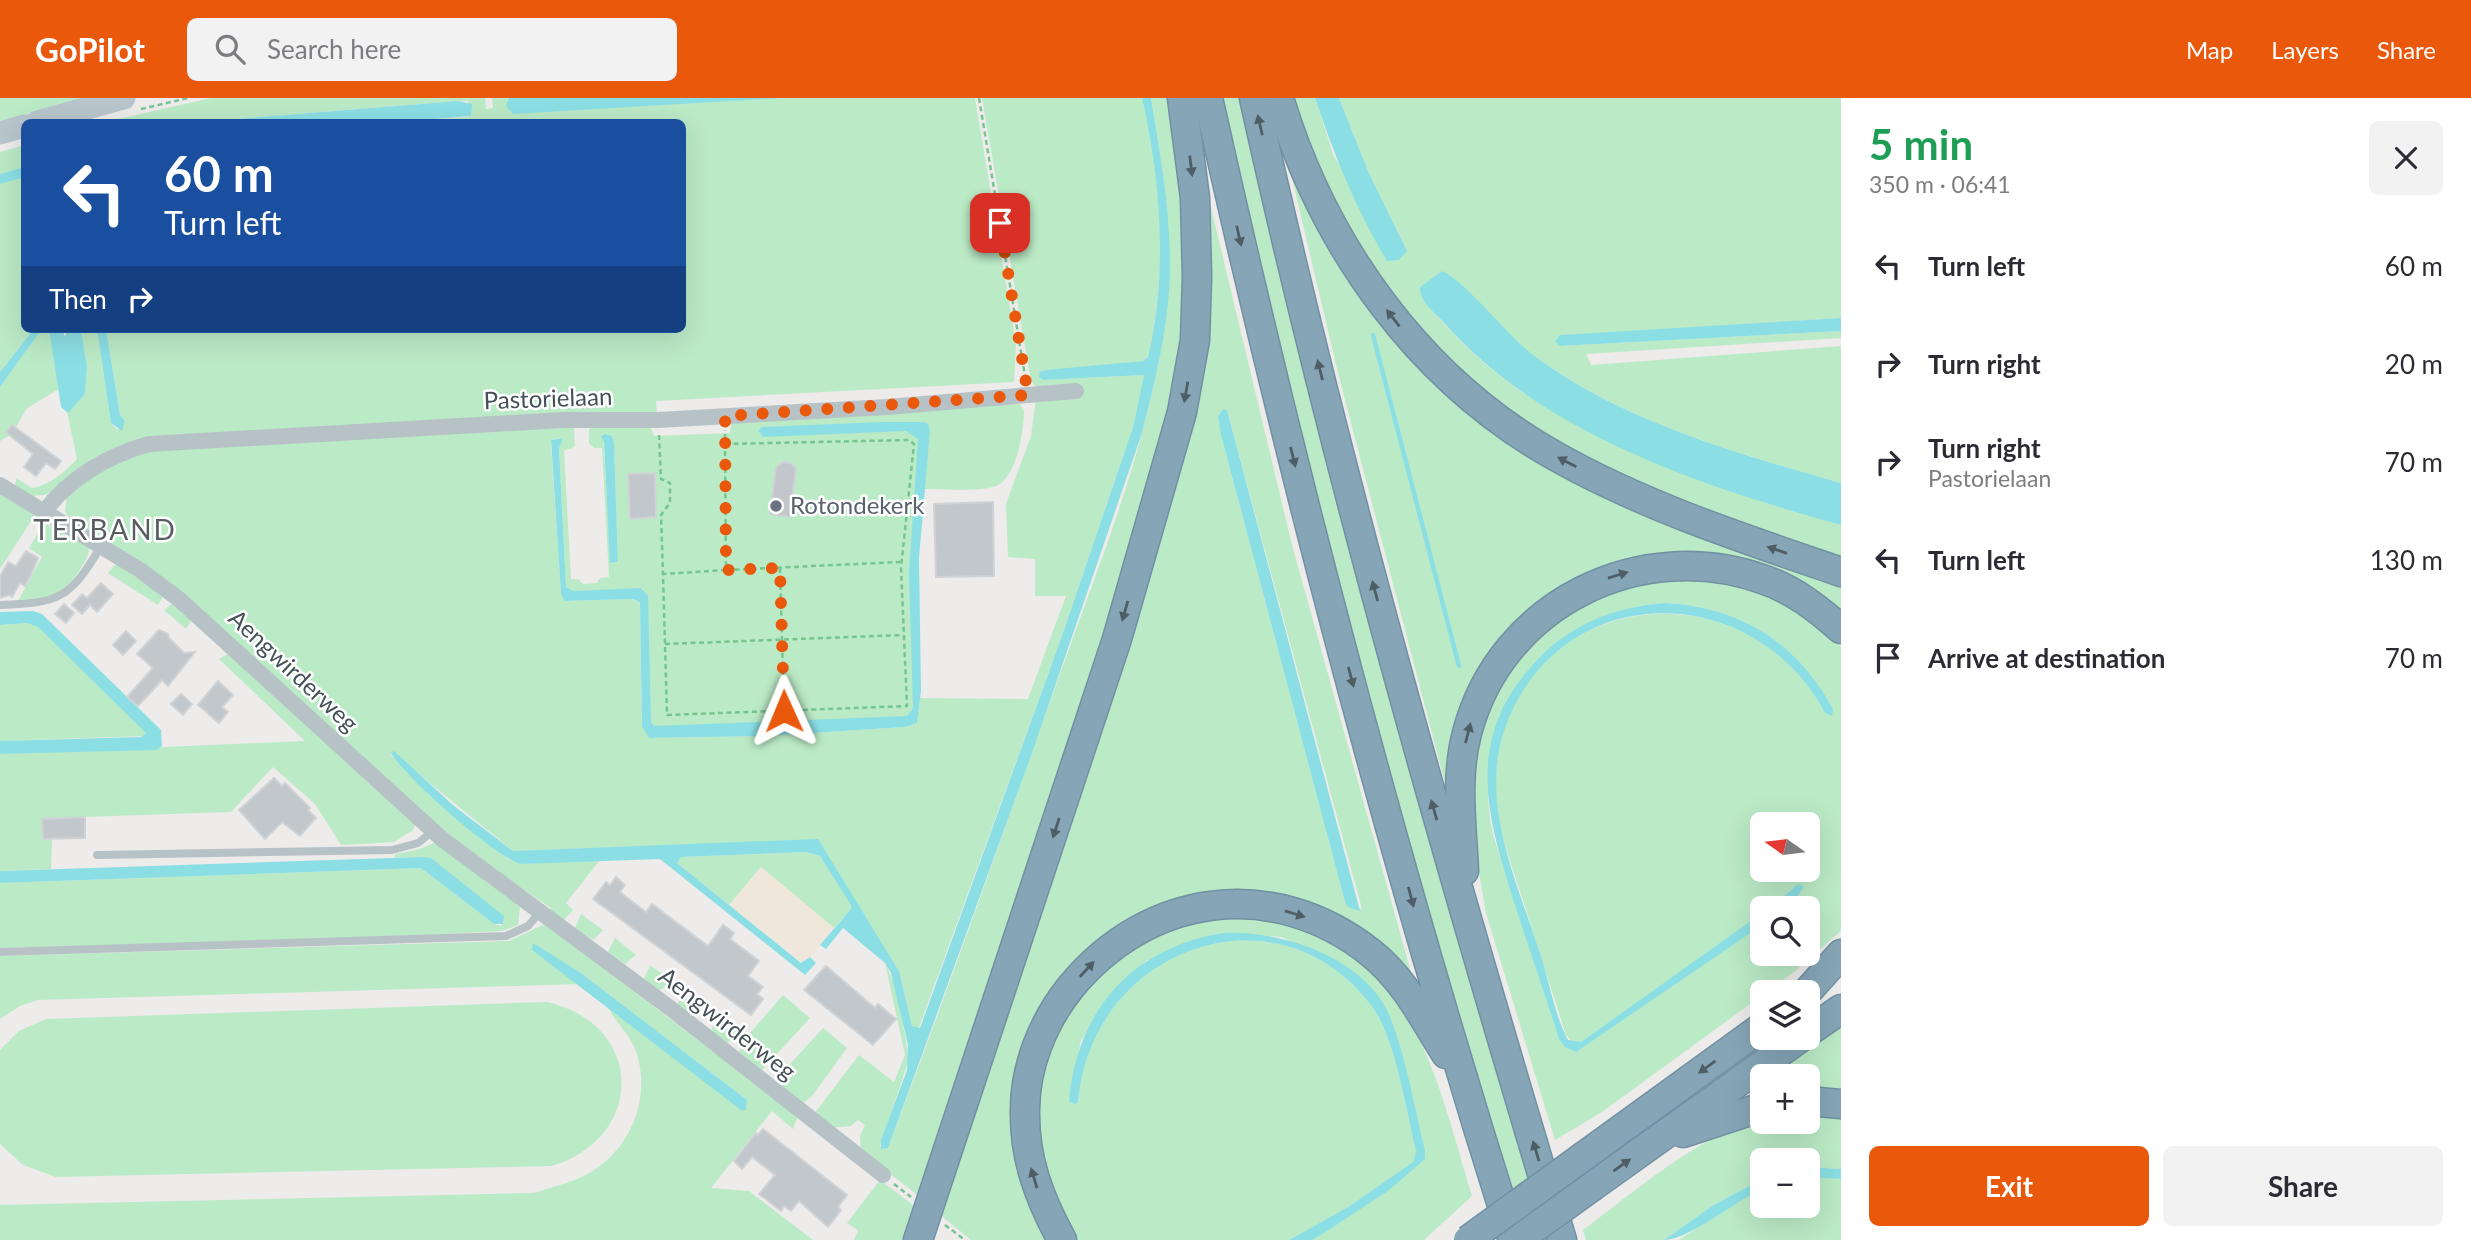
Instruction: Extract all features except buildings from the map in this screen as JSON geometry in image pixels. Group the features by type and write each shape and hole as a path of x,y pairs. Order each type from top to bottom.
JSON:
{"highway":[{"path":"918,1240 1117,639 1182,412 1195,340 1197,278 1195,198 1182,98"},
{"path":"1208,98 1241,245 1324,581 1462,1081 1513,1240"},
{"path":"1254,98 1369,569 1466,923 1562,1240"},
{"path":"1279,98 1308,178 1363,279 1401,329 1437,367 1478,404 1518,433 1603,481 1719,530 1841,572"},
{"path":"1466,923 1460,802 1467,734 1484,687 1500,662 1517,640 1546,613 1581,590 1605,579 1633,570 1685,565 1726,569 1768,581 1794,594 1841,629"},
{"path":"1062,1240 1039,1195 1030,1166 1025,1108 1034,1056 1048,1022 1084,972 1103,952 1152,921 1179,912 1245,905 1287,911 1325,924 1364,948 1398,980 1462,1081"},
{"path":"1818,980 1841,954"},
{"path":"1820,985 1841,971"},
{"path":"1820,1024 1841,1009"},
{"path":"1468,1240 1750,1036"},
{"path":"1518,1240 1783,1050"},
{"path":"1820,1102 1841,1104"},
{"path":"1651,1144 1750,1111"}],"street":[{"path":"48,119 124,98"},
{"path":"0,133 21,127"},
{"name":"Pastorielaan","path":"44,512 55,497 91,469 127,450 149,444 563,420 658,421 1076,391"},
{"name":"Aengwirderweg","path":"0,485 160,585 209,625 433,831 660,1000 883,1175"}],"lane":[{"path":"0,605 43,604 56,599 72,587 101,546"},
{"path":"97,855 392,850 418,843 433,831"},
{"path":"0,952 506,936 528,926 540,912"}],"path":[{"path":"979,98 1028,395"},
{"path":"725,416 726,570"},
{"path":"658,421 661,479 670,483 670,503 661,516 667,715 906,706 901,562 914,444 909,440 725,443"},
{"path":"663,574 901,562"},
{"path":"780,568 784,711"},
{"path":"665,644 904,635"},
{"path":"883,1175 916,1200"},
{"path":"943,1223 965,1240"}],"green space":[{"path":"0,98 98,98 21,119 0,126"},
{"path":"211,98 485,98 486,109 493,108 492,98 975,98 1016,344 1014,382 656,401 657,414 156,438 45,495 32,496 15,488 16,478 32,488 45,484 77,459 67,412 85,394 87,367 82,333 98,333 111,423 117,430 125,421 120,415 107,333 686,333 686,119 440,119 468,117 468,101 458,101 236,119 118,119"},
{"path":"982,98 1142,98 1154,162 1160,228 1158,293 1148,357 1143,361 1040,372 1043,380 1144,375 1133,427 1063,633 918,1030 912,1026 899,971 818,840 513,851 392,752 391,755 448,811 508,859 521,864 600,860 566,903 573,910 563,921 550,912 551,908 461,847 189,599 142,563 75,524 65,512 67,493 87,476 121,458 159,447 564,424 574,428 575,446 564,450 571,579 578,579 583,584 597,583 600,578 609,577 602,448 594,448 589,443 589,430 593,425 615,423 650,426 654,436 730,433 731,424 738,420 889,413 1016,400 1024,410 1021,440 1014,463 1003,481 996,486 981,489 924,489 930,431 928,425 923,422 762,427 758,430 922,426 920,491 912,551 917,713 912,721 904,722 776,733 653,736 649,733 643,589 574,591 566,587 559,447 562,438 551,440 561,594 566,601 633,599 640,604 642,727 649,738 766,736 905,727 917,723 920,698 1028,699 1066,596 1035,596 1035,559 1008,557 1006,504 1031,436 1036,398 1081,395 1081,387 1038,389 1031,381","holes":["603,434 612,436 618,562 611,563"]},
{"path":"1151,98 1172,98 1186,177 1184,362 1105,655 921,1198 861,1151 860,1136 865,1125 858,1120 851,1126 831,1128 814,1114 859,1055 894,1082 905,1055 885,963 897,990 909,1059 880,1146 888,1148 1125,492 1139,446 1160,353 1168,280 1166,202"},
{"path":"1217,98 1243,98 1550,1240 1523,1240 1378,743"},
{"path":"1293,98 1315,98 1334,157 1407,251 1368,171 1339,98 1841,98 1841,318 1557,337 1560,346 1841,331 1841,338 1586,354 1591,365 1841,346 1841,483 1720,447 1603,398 1566,378 1520,345 1442,271 1420,287 1427,305 1449,329 1487,366 1531,398 1580,427 1684,474 1841,525 1841,560 1680,501 1582,460 1480,391 1415,328 1365,264 1331,197"},
{"path":"21,146 21,168 0,174 0,152"},
{"path":"1287,157 1330,242 1491,424 1841,577 1841,620 1731,564 1538,606 1452,779 1445,783 1338,373"},
{"path":"1202,170 1292,545 1414,983 1320,915 1141,921 1026,1058 1055,1240 971,1240 937,1212 1189,422","holes":["1223,409 1227,410 1362,909 1348,907 1345,902 1221,435"]},
{"path":"21,177 21,333 31,333 0,372 0,184"},
{"path":"39,333 50,333 59,389 27,408 12,434 0,441 0,387"},
{"path":"0,494 35,515 0,569"},
{"path":"44,523 89,547 88,556 75,577 62,590 38,599 18,601 42,557 29,548"},
{"path":"116,564 164,595 158,605 108,573"},
{"path":"1675,576 1723,583 1766,594 1804,614 1841,647 1841,931 1820,949 1820,896 1797,896 1802,891 1793,888 1784,896 1750,896 1750,922 1581,1042 1573,1042 1566,1035 1508,854 1499,821 1495,786 1496,769 1512,710 1543,664 1585,633 1635,616 1688,615 1740,631 1787,663 1825,713 1833,709 1802,665 1764,632 1717,612 1664,603 1620,611 1582,626 1549,649 1523,677 1503,711 1491,749 1488,791 1493,835 1559,1039 1571,1050 1750,933 1750,966 1801,966 1783,980 1750,980 1750,1004 1602,1112 1555,1140 1486,913 1470,820 1467,777 1491,693 1536,633 1605,589"},
{"path":"173,603 192,619 186,629 164,610"},
{"path":"27,623 38,627 145,731 145,736 0,741 0,625"},
{"path":"230,653 415,824 413,830 394,842 341,845 315,804 273,767 231,812 53,818 51,869 0,871 0,754 305,741 219,659"},
{"path":"436,842 520,905 518,925 502,931 326,940 0,948 0,883 421,868 494,924 501,926 504,922 423,857 395,858 395,854 420,849"},
{"path":"806,852 820,856 851,904 851,909 834,928 761,867 729,905 677,863 680,857"},
{"path":"581,914 603,930 593,940 575,928"},
{"path":"1230,916 1273,919 1321,935 1359,959 1388,989 1412,1025 1446,1107 1472,1196 1424,1240 1312,1240 1388,1191 1425,1150 1391,1018 1352,972 1282,937 1223,933 1146,961 1081,1040 1069,1101 1078,1101 1091,1048 1116,1003 1153,970 1196,949 1242,941 1290,947 1334,969 1373,1008 1394,1057 1416,1151 1413,1162 1348,1207 1289,1240 1076,1240 1065,1224 1037,1146 1038,1083 1058,1024 1112,959 1168,928"},
{"path":"545,924 798,1116 793,1129 772,1111 711,1188 749,1191 813,1240 0,1240 0,1205 534,1193 572,1181 608,1160 628,1133 640,1101 640,1068 636,1051 608,1006 741,1109 746,1110 747,1100 581,973 532,950 581,984 38,1000 20,1006 0,1019 0,956 509,941"},
{"path":"615,938 636,955 625,964 608,952"},
{"path":"650,965 672,981 659,991 644,979"},
{"path":"685,990 705,1006 694,1018 677,1005"},
{"path":"783,995 810,1018 762,1070 739,1052 745,1039"},
{"path":"547,1002 579,1014 602,1033 616,1056 622,1081 618,1107 605,1131 583,1151 552,1166 56,1177 23,1165 0,1144 0,1050 19,1031 46,1019"},
{"path":"718,1015 740,1032 727,1043 711,1031"},
{"path":"1841,1025 1841,1096 1820,1094 1820,1064 1787,1064 1807,1050 1820,1050 1820,1040"},
{"path":"823,1028 847,1048 812,1096 802,1104 777,1084 781,1074"},
{"path":"1820,1114 1841,1115 1841,1169 1820,1168 1820,1148 1750,1148 1750,1185 1712,1206 1664,1240 1586,1240 1583,1230 1646,1182 1690,1151 1750,1122 1750,1134 1820,1134"},
{"path":"1820,1176 1841,1179 1841,1240 1679,1240 1750,1195 1750,1218 1820,1218"},
{"path":"880,1180 917,1208 906,1240 854,1240 858,1230 847,1223"}],"sand":[{"path":"761,867 834,928 804,964 729,905"}],"water":[{"path":"509,98 781,98 513,114 506,106"},
{"path":"1142,98 1151,98 1166,201 1170,264 1165,328 1142,433 1031,756 888,1148 881,1149 881,1140 907,1070 908,1045 891,973 885,963 843,928 826,949 820,945 851,909 851,905 820,856 806,852 681,857 677,863 801,963 810,957 816,963 805,975 660,859 521,864 509,858 452,815 413,779 391,753 394,751 454,806 513,851 818,839 899,971 912,1026 920,1028 1063,633 1133,427 1144,375 1043,380 1039,377 1040,372 1046,370 1143,361 1148,357 1158,293 1160,228 1154,162"},
{"path":"1315,98 1339,98 1368,171 1407,251 1399,260 1387,261 1365,222 1338,161"},
{"path":"458,101 472,104 471,116 434,119 236,119"},
{"path":"21,168 21,178 0,184 0,174"},
{"path":"1442,271 1462,285 1532,354 1566,378 1603,398 1720,447 1841,483 1841,525 1681,474 1628,452 1529,397 1485,363 1425,303 1420,287"},
{"path":"1841,318 1841,331 1560,346 1555,341 1560,335"},
{"path":"31,333 39,333 0,387 0,372"},
{"path":"50,333 64,333 65,337 66,333 82,333 87,367 85,394 68,413 61,407"},
{"path":"98,333 107,333 120,415 125,421 122,431 111,423"},
{"path":"1223,409 1227,410 1360,911 1348,907 1345,902 1221,435 1218,416"},
{"path":"923,422 928,424 930,431 919,558 921,691 917,723 905,727 766,736 649,738 642,727 640,603 633,599 565,601 561,594 551,440 563,438 559,448 566,587 574,591 641,588 648,596 651,722 654,726 907,716 913,708 909,573 918,439 906,431 763,437 758,430 762,427"},
{"path":"601,436 612,436 614,443 618,562 610,563 604,442"},
{"path":"1664,603 1691,606 1741,620 1764,632 1784,647 1819,686 1833,709 1832,716 1825,713 1793,668 1752,637 1706,618 1658,613 1611,621 1568,643 1531,679 1505,728 1498,757 1496,786 1499,815 1513,874 1542,959 1556,1011 1568,1040 1581,1042 1750,922 1750,933 1576,1052 1565,1047 1559,1039 1506,874 1490,810 1490,749 1498,719 1513,690 1550,647 1579,627 1611,613"},
{"path":"33,611 42,614 161,730 162,746 156,750 0,754 0,741 141,737 146,733 38,627 27,623 0,625 0,612"},
{"path":"431,858 504,916 503,924 494,924 421,868 0,883 0,871"},
{"path":"1798,884 1804,887 1797,896 1784,896"},
{"path":"1223,933 1246,933 1296,943 1343,964 1363,979 1380,998 1391,1019 1402,1051 1425,1159 1388,1191 1312,1240 1289,1240 1348,1207 1413,1162 1416,1151 1394,1057 1381,1022 1373,1008 1334,969 1290,947 1242,941 1196,949 1153,970 1116,1004 1091,1048 1078,1102 1075,1104 1069,1101 1074,1068 1084,1038 1097,1012 1115,988 1136,969 1162,953 1191,941"},
{"path":"533,943 581,973 747,1100 746,1110 741,1110 532,950"},
{"path":"1820,1168 1841,1169 1841,1179 1820,1178"},
{"path":"1750,1185 1750,1196 1686,1234 1664,1240 1712,1206"}],"waterway":[{"path":"1373,335 1459,666"}],"place":[{"name":"Rotondekerk","path":"776,506"}],"district":[{"name":"TERBAND","path":"105,530"}],"route":[{"path":"784,711 780,568 726,570 725,416 887,407 1028,395 1000,223"}]}
